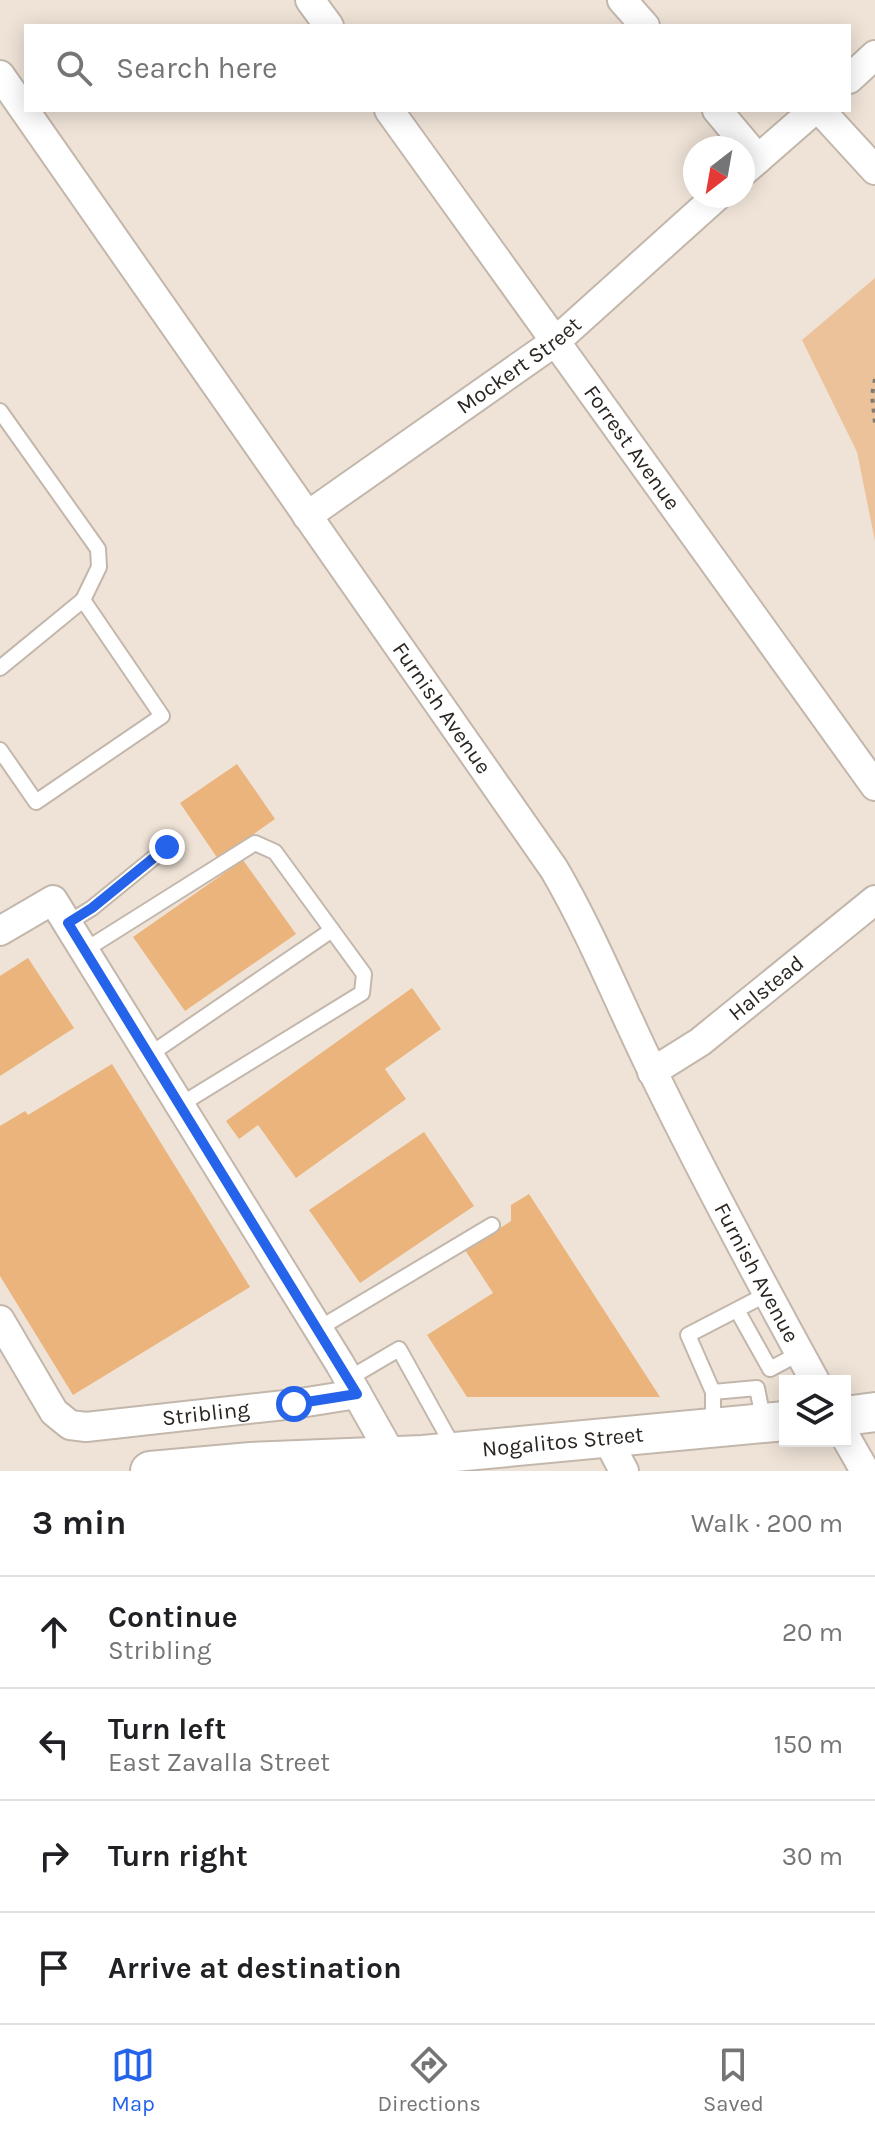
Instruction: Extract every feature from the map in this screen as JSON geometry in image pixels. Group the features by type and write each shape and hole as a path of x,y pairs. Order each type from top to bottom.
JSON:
{"main road":[{"name":"Nogalitos Street","path":"150,1471 426,1458 606,1437 713,1410 769,1411"},
{"path":"851,1415 875,1412"}],"street":[{"path":"310,0 328,24"},
{"path":"622,0 643,24"},
{"path":"851,77 875,55"},
{"name":"Furnish Avenue","path":"0,75 24,109"},
{"name":"Furnish Avenue","path":"26,112 554,869 575,906 652,1072 812,1375"},
{"name":"Forrest Avenue","path":"390,112 875,786"},
{"path":"718,112 732,136"},
{"path":"755,162 815,112"},
{"path":"819,112 875,170"},
{"name":"Mockert Street","path":"307,516 556,341 704,208"},
{"name":"Halstead","path":"652,1072 700,1042 875,900"},
{"path":"0,931 60,912 352,1387 426,1458"},
{"name":"Stribling","path":"0,1320 54,1412 70,1425 86,1427 294,1404 352,1387"},
{"path":"606,1437 624,1471"},
{"path":"851,1446 865,1471"}],"lane":[{"path":"0,411 98,549 99,567 83,600 0,668"},
{"path":"0,750 36,802 162,716 83,600"},
{"path":"85,950 255,843 275,852 364,974 362,993 180,1105"},
{"path":"60,912 92,908 167,847"},
{"path":"149,1055 332,930"},
{"path":"318,1329 492,1225"},
{"path":"713,1410 688,1335 767,1294"},
{"path":"737,1310 770,1369"},
{"path":"352,1387 399,1349 426,1458"},
{"path":"769,1411 766,1381 770,1369 800,1353"}],"path":[{"path":"875,379 872,395 875,423"}],"shaded area":[{"path":"875,278 875,541 857,452 802,340"}],"building":[{"path":"237,764 275,819 218,859 180,803"},
{"path":"243,860 296,934 185,1011 133,937"},
{"path":"28,958 74,1028 0,1076 0,976"},
{"path":"412,988 441,1029 385,1069 406,1099 296,1178 258,1125 239,1139 226,1121"},
{"path":"112,1064 250,1287 73,1395 0,1276 0,1126 25,1111 28,1115"},
{"path":"424,1132 474,1206 360,1283 309,1210"},
{"path":"529,1194 660,1397 467,1397 427,1335 493,1293 465,1250 511,1221 511,1205"}],"route":[{"path":"167,847 92,908 68,923 357,1394 294,1404"}]}
